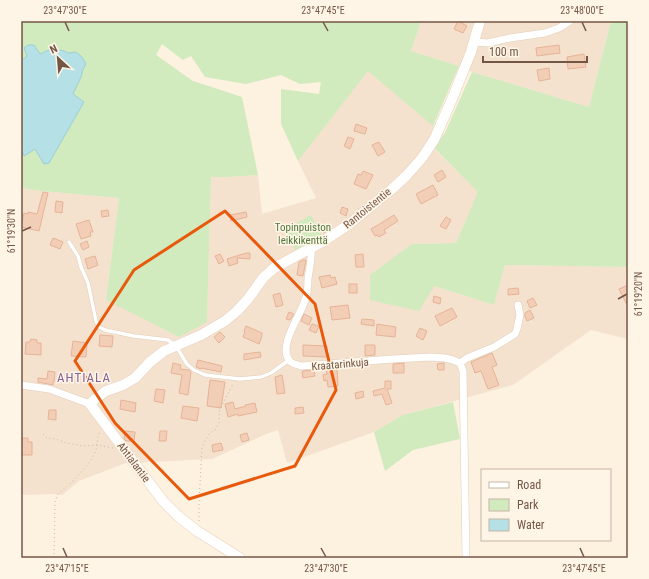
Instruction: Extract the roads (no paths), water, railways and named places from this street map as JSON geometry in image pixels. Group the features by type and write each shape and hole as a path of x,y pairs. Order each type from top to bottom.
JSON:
{"street":[{"name":"Rantoistentie","path":"90,404 95,398 106,391 123,385 135,378 164,351 201,335 225,321 248,299 269,272 322,242 348,224 406,176 422,158 434,140 471,52 480,21"},
{"path":"474,42 488,43 545,33 570,21"},
{"path":"289,360 286,353 287,342 306,300 309,270 312,259 311,248"},
{"path":"466,558 463,371 460,363 467,358 494,347 515,334 520,315 518,305"},
{"name":"Kraatarinkuja","path":"289,360 302,366 393,359 430,358 445,358 460,363"},
{"path":"21,385 49,389 90,404"},
{"name":"Ahtialantie","path":"90,404 163,501 178,516 197,531 240,558"}],"lane":[{"path":"69,242 78,256 88,283 96,321 100,327 105,330 134,336 168,340 176,346 187,364 194,370 205,375 236,378 261,377 271,373 289,360"}],"water":[{"path":"28,45 34,45 40,54 49,50 61,50 69,53 76,52 82,57 86,64 73,94 84,102 49,163 44,164 35,149 24,156 21,149 21,61 27,56 24,48"}],"district":[{"name":"AHTIALA","path":"84,377"}],"park label":[{"name":"Topinpuiston leikkikenttä","path":"303,233"}]}
